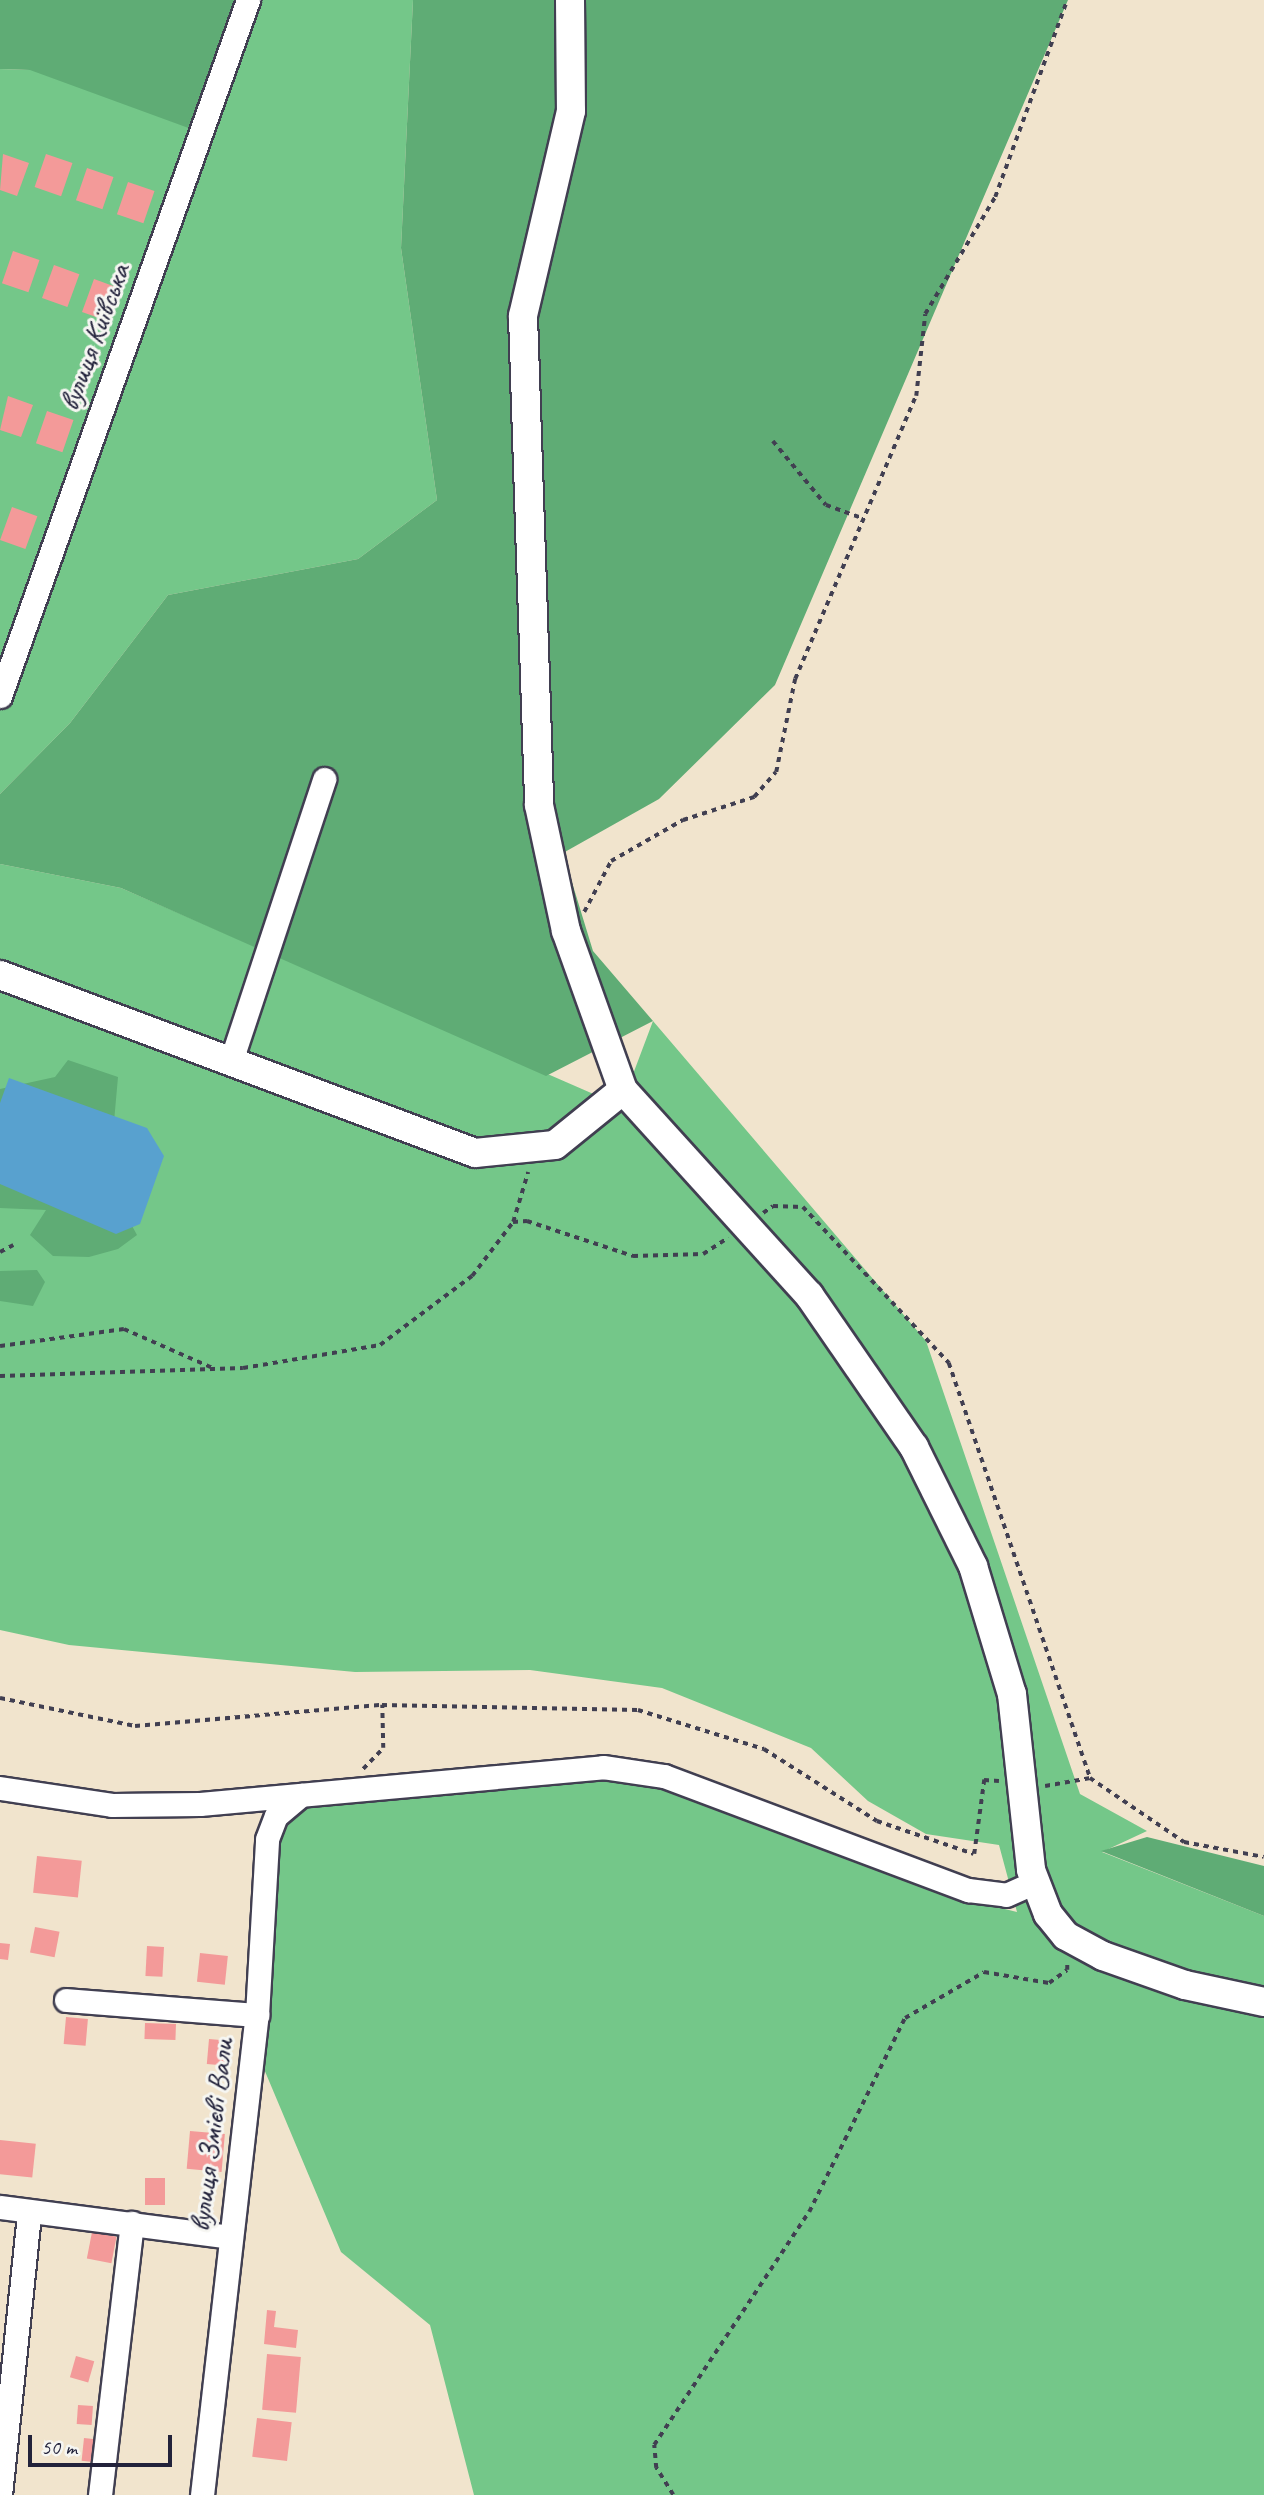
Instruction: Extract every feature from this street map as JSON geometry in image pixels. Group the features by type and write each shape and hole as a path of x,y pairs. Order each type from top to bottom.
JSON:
{"street":[{"name":"вулиця Київська","path":"0,696 248,0"},
{"path":"570,0 570,110 523,316 539,805 566,931 623,1090 808,1295 914,1447 973,1566 1002,1653 1033,1883 1066,1936 1185,1985 1264,2002"},
{"path":"231,1061 324,779"},
{"path":"0,975 475,1153 555,1145 623,1090"},
{"path":"0,1788 112,1805 301,1795 349,1786 615,1768 664,1776 968,1890 1006,1895 1033,1883"},
{"name":"вулиця Змієві Вали","path":"202,2495 257,2015 267,1839 276,1816 301,1795"},
{"path":"65,2000 257,2015"},
{"path":"0,2207 230,2237"},
{"path":"0,2495 29,2212"},
{"path":"100,2495 132,2223"}],"path":[{"path":"566,931 593,904 611,861 683,821 754,797 776,772 785,708 862,518 916,396 925,314 995,197 1067,0"},
{"path":"773,441 826,505 862,518"},
{"path":"0,1376 214,1369 380,1345 472,1276 513,1222 532,1147"},
{"path":"0,1252 13,1245"},
{"path":"0,1346 124,1329 214,1369"},
{"path":"0,1698 135,1726 383,1705 638,1710 764,1749 877,1821 974,1854 984,1780 1050,1787 1090,1778"},
{"path":"349,1786 383,1748 383,1705"},
{"path":"673,2495 656,2468 654,2445 809,2212 905,2018 984,1972 1049,1983 1067,1970 1066,1936"}],"green space":[{"path":"0,0 249,0 194,130 30,70 0,69"},
{"path":"249,0 413,0 401,248 437,500 358,559 168,595 70,723 0,794 0,69 30,70"},
{"path":"413,0 1068,0 775,685 659,799 563,853 593,951 653,1021 546,1076 121,888 0,864 0,794 70,723 168,595 358,559 437,500 401,248"},
{"path":"0,864 121,888 621,1106 653,1021 926,1341 1080,1794 1147,1831 1102,1852 1264,1916 1264,2495 474,2495 430,2325 341,2252 264,2069 280,1831 299,1802 570,1779 642,1781 940,1893 1017,1912 999,1845 926,1834 868,1801 811,1748 662,1688 530,1670 355,1672 69,1645 0,1630"},
{"path":"68,1060 118,1077 113,1133 119,1202 137,1235 118,1249 89,1257 53,1256 30,1235 46,1210 0,1208 0,1089 55,1077"},
{"path":"37,1270 45,1282 33,1306 0,1301 0,1271"},
{"path":"1147,1837 1264,1866 1264,1916 1101,1851"}],"water":[{"path":"9,1078 147,1128 164,1156 140,1224 116,1234 0,1184 0,1103"}],"building":[{"path":"3,154 29,163 17,196 0,190"},
{"path":"46,154 72,163 61,196 35,187"},
{"path":"87,168 113,177 102,209 76,200"},
{"path":"128,182 154,191 143,223 117,214"},
{"path":"13,251 39,260 28,292 2,283"},
{"path":"54,265 79,274 67,307 42,298"},
{"path":"94,279 119,288 107,321 82,312"},
{"path":"8,396 33,405 21,437 0,430"},
{"path":"47,411 73,420 62,452 36,443"},
{"path":"12,507 37,516 25,549 0,540"},
{"path":"37,1856 82,1861 78,1898 33,1893"},
{"path":"35,1927 60,1932 55,1957 30,1953"},
{"path":"0,1943 10,1944 8,1960 0,1959"},
{"path":"147,1946 164,1947 162,1977 145,1976"},
{"path":"200,1953 228,1956 225,1985 197,1982"},
{"path":"66,2017 88,2019 86,2046 64,2044"},
{"path":"145,2023 176,2024 175,2040 144,2039"},
{"path":"209,2039 232,2041 230,2066 207,2064"},
{"path":"190,2131 225,2134 222,2172 187,2169"},
{"path":"0,2140 36,2144 32,2178 0,2174"},
{"path":"145,2178 165,2178 165,2205 145,2205"},
{"path":"92,2232 117,2237 111,2263 87,2259"},
{"path":"267,2310 276,2311 274,2327 298,2330 296,2348 264,2344"},
{"path":"267,2354 301,2357 296,2413 262,2410"},
{"path":"76,2356 94,2361 88,2382 70,2377"},
{"path":"78,2405 93,2406 92,2425 77,2424"},
{"path":"257,2418 292,2422 287,2461 252,2457"},
{"path":"84,2438 102,2440 99,2463 82,2461"}]}
